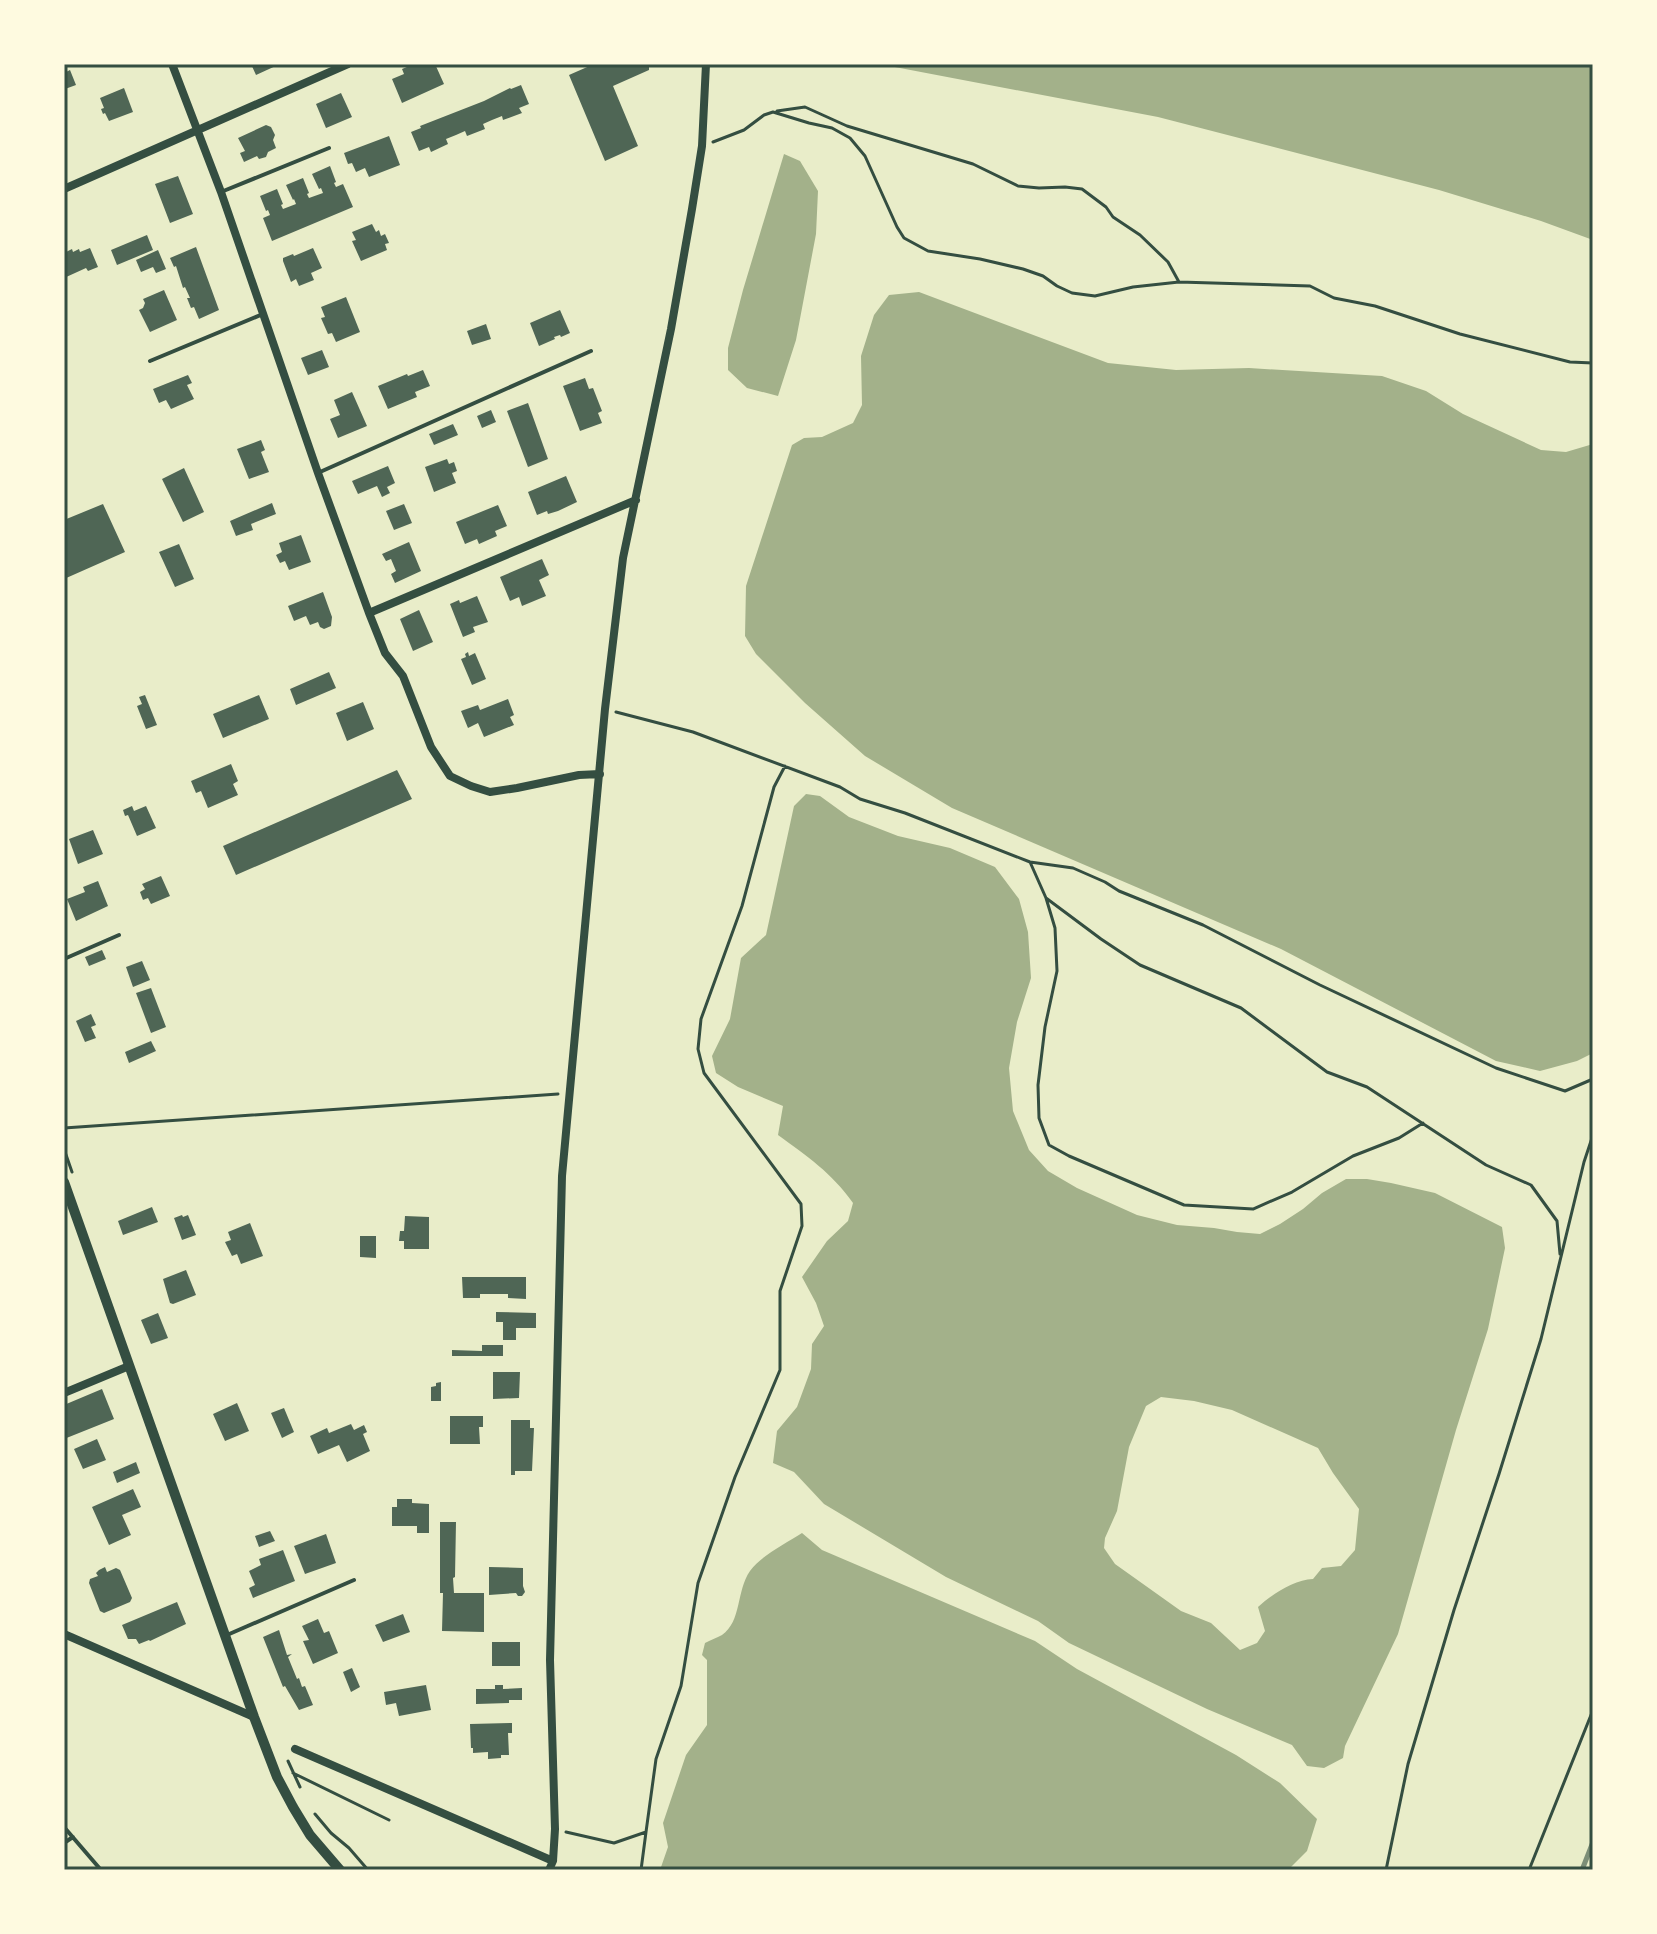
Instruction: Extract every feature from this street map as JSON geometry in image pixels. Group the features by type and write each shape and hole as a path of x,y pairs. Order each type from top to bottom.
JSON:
{"street":[{"path":"172,64 221,192 369,613 385,653 403,676 431,747 450,776 490,792 579,775 600,774"},
{"path":"64,189 348,64"},
{"path":"295,1749 551,1865 555,1829 550,1660 562,1176 569,1093 605,709 623,558 671,329 702,146 706,64"},
{"path":"369,613 636,500"},
{"path":"64,1182 277,1777 310,1835 340,1870"},
{"path":"64,1393 129,1366"},
{"path":"64,1634 254,1717"}],"lane":[{"path":"221,192 329,148"},
{"path":"150,361 263,314"},
{"path":"318,473 591,351"},
{"path":"64,959 119,935"},
{"path":"225,1636 354,1580"},
{"path":"64,1827 101,1870"},
{"path":"64,1843 73,1837"}],"path":[{"path":"702,146 744,130 760,117 773,112 805,107 847,126 973,164 1018,186 1082,189 1106,207 1113,217 1140,235 1168,262 1179,282"},
{"path":"773,112 832,128 850,138 865,156 904,238 928,251 1023,269 1043,276 1072,293 1084,295 1095,296 1133,287 1179,282 1310,286 1334,298 1375,306 1460,334 1570,362 1593,363"},
{"path":"605,709 693,732 840,787 860,799 905,813 1030,862 1073,868 1119,891 1203,925 1320,985 1496,1068 1565,1091 1593,1079"},
{"path":"641,1870 656,1759 681,1686 698,1583 735,1477 780,1370 780,1291 802,1226 801,1204 704,1073 698,1049 701,1019 742,906 774,787 785,766"},
{"path":"1030,862 1055,928 1057,971 1045,1027 1038,1085 1039,1118 1049,1145 1184,1205 1253,1209 1292,1192 1353,1156 1399,1138 1423,1123"},
{"path":"1046,898 1140,965 1241,1008 1327,1072 1367,1087 1486,1165 1531,1185 1557,1221 1560,1260"},
{"path":"64,1128 569,1093"},
{"path":"1388,1870 1408,1764 1541,1339 1593,1135"},
{"path":"1529,1870 1593,1710"},
{"path":"285,1752 302,1793"},
{"path":"293,1773 389,1820"},
{"path":"314,1812 368,1870"},
{"path":"555,1829 614,1843 646,1832"}],"shaded area":[{"path":"879,64 1593,64 1593,240 1439,190 1158,117"},
{"path":"784,154 800,161 818,191 816,234 796,340 778,396 747,388 728,370 728,348"},
{"path":"919,292 1108,363 1176,370 1249,368 1382,376 1426,391 1463,414 1541,450 1566,452 1593,444 1593,1053 1577,1061 1540,1071 1496,1061 1281,949 952,808 865,756 756,654 745,636 746,586 792,445 804,438 822,437 853,423 862,405 861,356 874,315 889,295"},
{"path":"806,794 820,796 849,817 898,836 950,848 995,867 1019,899 1028,932 1031,978 1017,1022 1009,1068 1013,1111 1029,1150 1048,1171 1137,1215 1177,1225 1260,1234 1346,1179 1367,1179 1435,1193 1502,1227 1505,1248 1488,1329 1398,1634 1345,1746 1343,1758 1324,1768 1307,1766 1292,1745 1207,1709 1069,1643 1038,1621 946,1577 824,1504 794,1472 773,1463 777,1431 797,1407 811,1369 812,1344 824,1326 802,1277 827,1241 848,1221 853,1203 828,1174 778,1135 783,1106 738,1087 716,1073 712,1056 730,1019 741,958 766,935 794,806","holes":["1161,1397 1232,1410 1318,1448 1359,1509 1355,1550 1341,1566 1322,1568 1313,1579 1291,1585 1258,1607 1265,1631 1257,1643 1240,1650 1211,1623 1181,1611 1115,1564 1104,1548 1117,1511 1129,1447 1146,1406"]},
{"path":"802,1533 822,1550 1035,1641 1077,1669 1236,1755 1280,1783 1317,1819 1307,1851 1288,1870 660,1870 668,1847 663,1823 686,1755 707,1725 707,1660 702,1655 705,1643 722,1635 733,1622 746,1579 755,1565"}],"building":[{"path":"251,64 280,64 256,75"},
{"path":"421,64 422,67 435,64 444,84 402,103 392,79 404,74 402,69"},
{"path":"594,64 649,64 649,70 613,86 638,146 605,161 569,75"},
{"path":"70,70 76,85 65,89 64,73"},
{"path":"521,85 529,104 519,108 522,113 503,120 502,116 492,120 483,124 485,129 467,136 465,131 446,139 448,144 431,152 429,147 419,151 411,132 420,126"},
{"path":"124,88 133,112 109,121 101,109 104,108 100,98"},
{"path":"341,93 352,117 326,128 316,104"},
{"path":"266,125 275,135 276,148 266,157 259,159 257,156 244,162 240,153 245,151 238,138"},
{"path":"389,136 400,165 369,177 365,168 356,172 352,163 348,164 344,153"},
{"path":"330,166 336,187 343,184 353,207 272,241 263,218 270,215 260,196 277,189 283,209 296,204 286,185 303,178 309,198 323,193 312,174"},
{"path":"178,176 193,214 170,223 155,184"},
{"path":"372,224 381,236 385,234 389,243 385,244 387,250 361,261 352,241 356,240 352,232"},
{"path":"147,235 153,250 117,265 111,250"},
{"path":"196,247 219,310 199,319 194,307 191,308 187,298 190,298 170,258"},
{"path":"90,248 98,267 88,271 86,268 64,278 64,253 72,249 73,252 79,249 80,252"},
{"path":"313,248 322,268 311,273 314,280 299,286 296,279 291,282 283,258"},
{"path":"158,250 166,269 156,273 153,267 141,272 136,260"},
{"path":"164,290 177,320 150,332 139,310 145,303 143,299"},
{"path":"346,297 360,332 336,342 332,333 328,334 321,318 325,317 321,307"},
{"path":"560,310 570,333 554,337 539,346 530,323"},
{"path":"486,324 491,339 472,345 467,331"},
{"path":"322,350 329,367 308,375 301,358"},
{"path":"423,370 430,386 415,392 417,397 388,409 378,386"},
{"path":"188,375 192,383 187,385 194,399 171,409 166,400 159,403 153,389"},
{"path":"585,378 589,389 593,388 602,411 598,413 602,423 580,431 563,386"},
{"path":"352,392 367,426 338,438 330,419 340,415 334,400"},
{"path":"528,403 548,459 528,467 507,411"},
{"path":"491,410 496,422 482,428 477,416"},
{"path":"453,424 458,435 434,445 429,434"},
{"path":"261,440 265,450 261,452 269,472 249,479 237,449"},
{"path":"447,459 449,464 454,462 457,471 452,473 456,483 434,492 425,467"},
{"path":"388,466 395,483 387,487 390,493 382,497 377,486 358,494 352,481"},
{"path":"184,468 204,512 183,522 162,479"},
{"path":"566,476 577,502 558,511 537,515 528,492"},
{"path":"272,503 276,514 251,524 253,530 236,536 230,521"},
{"path":"103,504 125,552 64,579 64,520"},
{"path":"404,504 412,523 394,530 386,511"},
{"path":"498,505 507,526 495,531 497,536 479,544 477,539 465,544 456,522"},
{"path":"301,535 311,562 289,570 285,561 280,563 276,555 282,552 279,543"},
{"path":"409,542 421,571 395,583 391,574 396,571 391,559 386,561 382,554"},
{"path":"179,544 194,579 175,587 159,552"},
{"path":"542,559 549,575 539,580 546,596 522,606 519,597 510,601 500,577"},
{"path":"323,592 332,617 331,626 324,629 318,622 310,625 306,616 294,621 288,606"},
{"path":"477,596 488,622 473,627 475,632 463,637 450,604"},
{"path":"419,610 433,642 413,651 400,619"},
{"path":"468,652 469,656 475,653 486,679 472,685 461,659"},
{"path":"329,672 336,688 296,705 290,689"},
{"path":"145,695 157,725 146,729 137,706 142,704 139,697"},
{"path":"259,695 269,719 223,738 213,714"},
{"path":"508,699 514,725 484,737 478,723 468,728 461,711 478,705 480,710"},
{"path":"363,702 374,729 347,741 336,713"},
{"path":"231,764 238,781 233,784 238,795 208,808 201,791 196,793 191,781"},
{"path":"397,770 412,799 236,875 223,846"},
{"path":"132,806 134,811 146,806 156,828 137,836 123,810"},
{"path":"93,830 103,854 78,864 69,839"},
{"path":"161,876 170,896 151,904 148,898 143,900 140,892 145,889 142,884"},
{"path":"98,881 108,906 76,921 67,899 85,892 83,887"},
{"path":"102,950 106,959 89,966 85,957"},
{"path":"142,961 150,980 133,987 126,967"},
{"path":"151,988 166,1027 151,1033 136,993"},
{"path":"91,1014 96,1025 91,1027 96,1038 85,1042 76,1021"},
{"path":"151,1041 156,1051 129,1063 125,1052"},
{"path":"152,1207 158,1222 123,1235 118,1221"},
{"path":"188,1215 196,1235 182,1240 174,1218"},
{"path":"405,1216 429,1217 429,1249 404,1249 404,1241 399,1241 400,1231 404,1231"},
{"path":"250,1223 263,1256 241,1264 237,1254 232,1256 225,1242 231,1240 228,1232"},
{"path":"360,1236 376,1236 376,1258 360,1257"},
{"path":"186,1270 196,1295 170,1303 163,1279"},
{"path":"462,1277 526,1277 526,1299 508,1298 508,1294 480,1294 480,1298 463,1298"},
{"path":"496,1312 536,1313 536,1328 516,1328 516,1340 503,1340 503,1322 496,1322"},
{"path":"158,1313 168,1338 151,1344 141,1320"},
{"path":"482,1345 503,1345 503,1356 452,1356 452,1350 482,1351"},
{"path":"493,1372 520,1372 519,1398 493,1399"},
{"path":"441,1382 441,1401 431,1401 431,1387"},
{"path":"102,1389 114,1419 64,1439 64,1405"},
{"path":"237,1403 249,1431 225,1441 213,1414"},
{"path":"284,1408 294,1432 282,1438 271,1413"},
{"path":"450,1416 483,1416 483,1427 479,1427 480,1444 450,1444"},
{"path":"511,1420 530,1420 530,1428 534,1428 532,1471 515,1471 515,1475 511,1475"},
{"path":"351,1424 354,1430 364,1425 367,1432 363,1434 370,1451 347,1462 339,1445 318,1454 310,1436 327,1428 329,1433"},
{"path":"97,1439 106,1460 83,1469 74,1449"},
{"path":"136,1462 140,1473 117,1483 113,1472"},
{"path":"133,1489 141,1507 122,1515 131,1535 109,1545 92,1507"},
{"path":"397,1499 429,1504 429,1533 417,1533 417,1526 392,1526 392,1507 397,1507"},
{"path":"440,1522 456,1522 454,1593 484,1593 484,1632 442,1631"},
{"path":"270,1531 275,1541 259,1547 255,1536"},
{"path":"326,1534 336,1563 305,1574 294,1546"},
{"path":"283,1550 295,1581 253,1598 249,1588 255,1585 249,1571 261,1565 259,1559"},
{"path":"105,1567 107,1572 116,1568 120,1570 132,1598 130,1602 104,1613 100,1611 89,1583"},
{"path":"489,1567 523,1568 525,1592 522,1596 516,1593 489,1595"},
{"path":"177,1602 186,1624 139,1644 136,1639 128,1639 122,1625"},
{"path":"403,1614 410,1632 383,1642 375,1625"},
{"path":"318,1619 324,1633 329,1631 338,1653 313,1664 303,1641 309,1640 302,1626"},
{"path":"279,1630 287,1655 292,1654 288,1657 297,1679 302,1687 305,1686 313,1705 299,1710 283,1687 263,1637"},
{"path":"492,1642 520,1642 520,1666 492,1666"},
{"path":"352,1668 360,1687 351,1692 343,1672"},
{"path":"426,1685 431,1710 399,1716 396,1703 386,1705 384,1692"},
{"path":"495,1685 503,1685 503,1689 522,1688 522,1700 476,1704 476,1689 495,1689"},
{"path":"512,1723 512,1733 508,1733 509,1755 488,1759 488,1752 473,1753 470,1724"}],"railway":[{"path":"1582,1870 1593,1842"}]}
